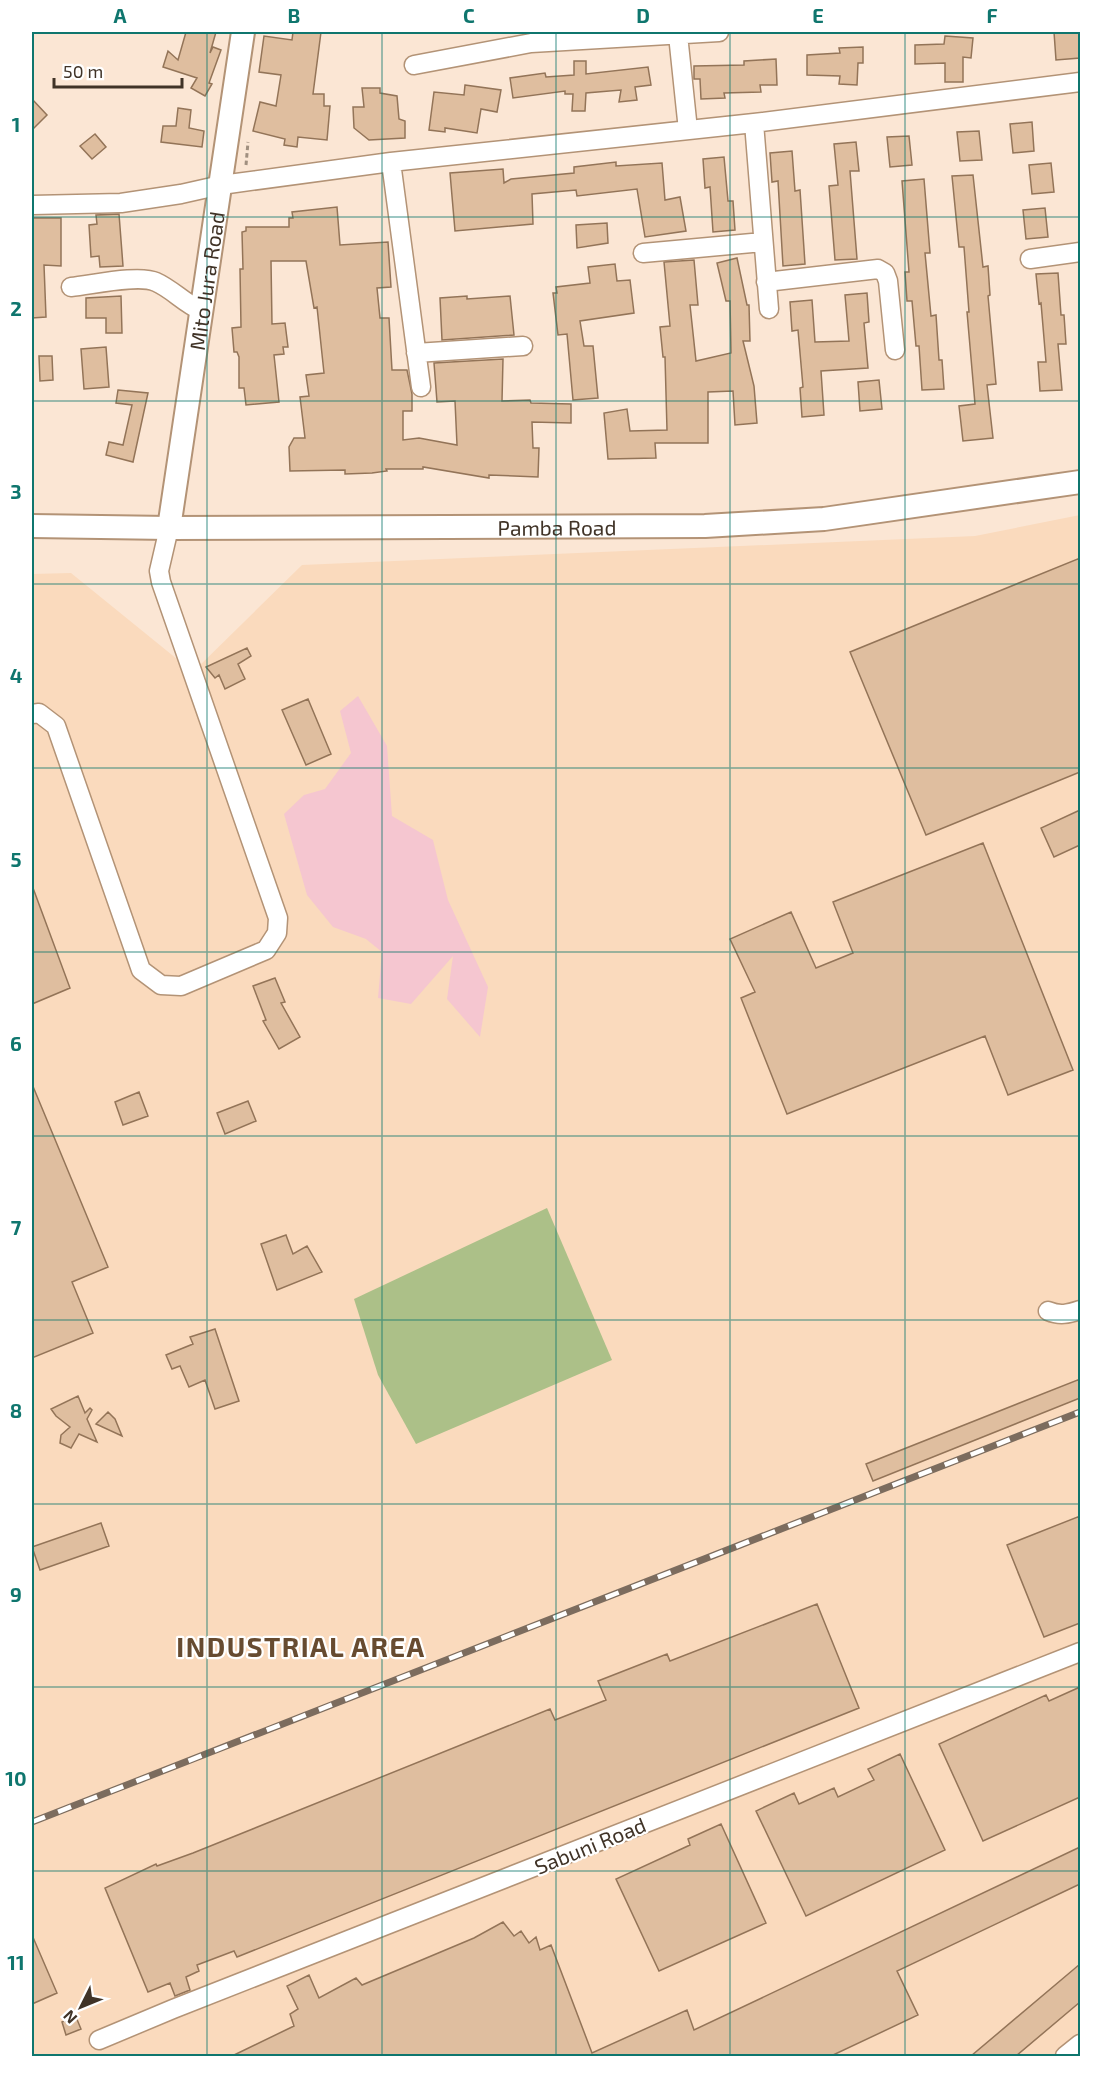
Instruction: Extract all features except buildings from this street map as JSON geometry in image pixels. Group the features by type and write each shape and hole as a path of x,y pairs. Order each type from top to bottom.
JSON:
{"main road":[{"name":"Mito Jura Road","path":"169,528 243,32"},
{"name":"Pamba Road","path":"32,526 169,528 717,525 824,519 1080,482"}],"street":[{"path":"414,65 532,37 678,35 719,32"},
{"path":"678,35 688,130"},
{"path":"32,205 121,203 181,194 220,185 391,162 754,123 1080,82"},
{"path":"754,123 769,309"},
{"path":"391,162 421,387"},
{"path":"643,253 763,242"},
{"path":"1030,259 1080,252"},
{"path":"766,282 878,269 885,273 888,281 896,350"},
{"path":"71,287 147,278 159,283 186,303 200,310"},
{"path":"417,353 523,346"},
{"path":"32,714 39,713 56,726 141,970 161,985 181,986 266,950 277,933 278,918 160,582 159,571 169,528"},
{"path":"1048,1311 1068,1314 1080,1310"},
{"name":"Sabuni Road","path":"99,2040 1080,1652"},
{"path":"1065,2056 1080,2044"}],"shaded area":[{"path":"1080,515 1080,2056 32,2056 32,574 71,573 193,672 302,565 975,536"},
{"path":"358,696 387,746 392,816 433,840 448,900 488,987 480,1037 447,999 453,956 411,1004 378,998 382,952 366,939 333,927 307,895 284,814 304,795 325,789 351,753 340,711"},
{"path":"547,1208 612,1360 416,1444 378,1375 354,1299"}],"railway":[{"path":"32,1822 1080,1412"}],"district":[{"name":"INDUSTRIAL AREA","path":"301,1646"}]}
